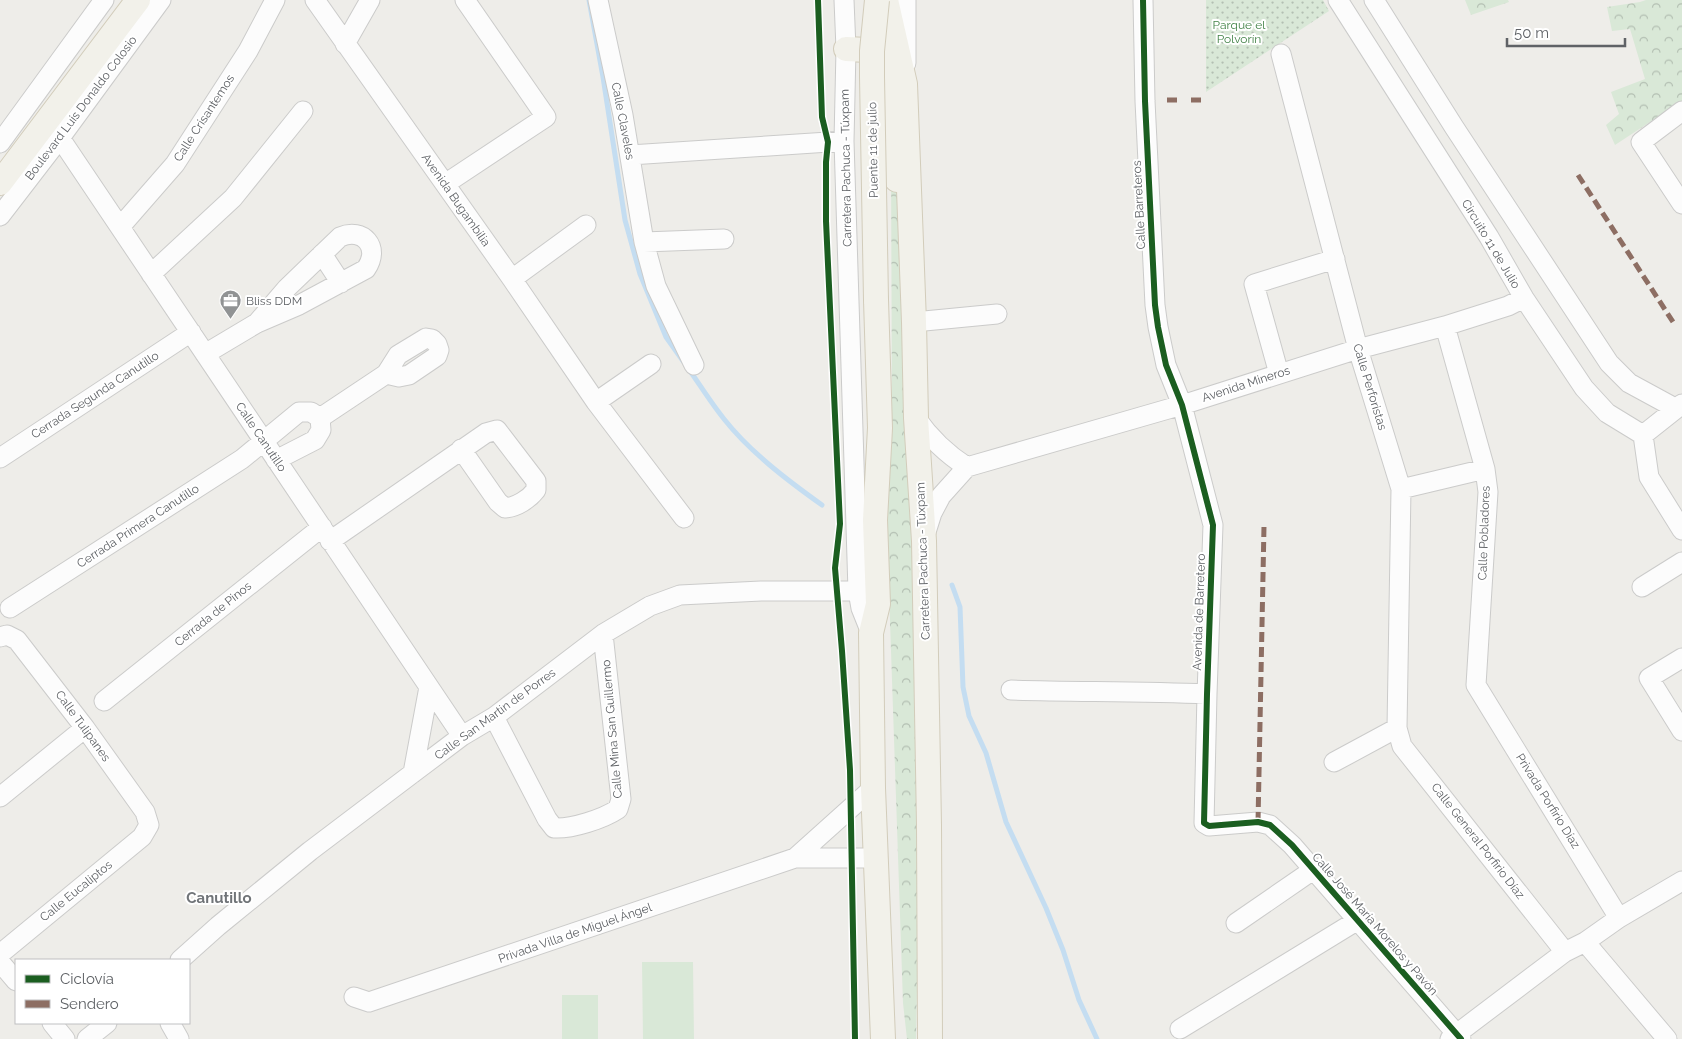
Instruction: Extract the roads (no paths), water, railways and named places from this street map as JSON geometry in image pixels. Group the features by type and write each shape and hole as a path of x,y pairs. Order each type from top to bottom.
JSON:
{"main road":[{"path":"0,164 123,0"},
{"path":"0,183 138,0"},
{"name":"Carretera Pachuca - Túxpam","path":"889,3 905,84 916,418 924,541 929,825 930,1039"},
{"name":"Puente 11 de julio","path":"876,300 872,51 889,3"},
{"path":"846,49 868,50 877,57 892,156 909,232"},
{"name":"Carretera Pachuca - Túxpam","path":"876,300 880,428 875,520 878,604 871,633 876,858 883,1039"},
{"path":"882,994 893,1039"}],"street":[{"path":"0,143 104,0"},
{"name":"Boulevard Luis Donaldo Colosio","path":"0,216 161,0"},
{"name":"Calle Crisantemos","path":"120,227 175,164 248,51 275,0"},
{"name":"Avenida Bugambilia","path":"314,0 512,279 596,402 684,518"},
{"path":"345,44 370,0"},
{"path":"445,184 546,116 465,0"},
{"name":"Calle Claveles","path":"598,0 623,115 644,242 656,286 694,365"},
{"name":"Carretera Pachuca - Túxpam","path":"844,0 846,49 844,141 858,591 871,633"},
{"name":"Calle Barreteros","path":"1143,0 1145,101 1155,305 1166,365 1182,405"},
{"name":"Circuito 11 de Julio","path":"1338,0 1488,236 1524,298 1584,388 1607,413 1643,435"},
{"path":"1374,0 1454,127 1609,363 1629,383 1678,406 1643,435 1649,477 1679,519"},
{"name":"Calle Perforistas","path":"1281,54 1358,349 1401,489 1397,728"},
{"path":"151,274 233,198 302,111"},
{"path":"1681,114 1641,142 1682,204"},
{"path":"1429,144 1454,127"},
{"name":"Calle Canutillo","path":"60,138 462,736"},
{"path":"630,155 844,141"},
{"path":"512,279 586,225"},
{"path":"205,354 257,324 299,305 366,269 371,262 372,255 367,241 361,236 354,234 346,234 340,237 287,288 257,324"},
{"path":"644,242 724,239"},
{"path":"322,254 342,283"},
{"path":"1278,374 1254,284 1335,259"},
{"name":"Avenida Mineros","path":"967,467 1182,405 1358,349 1445,326 1508,306 1524,298"},
{"path":"914,322 996,314"},
{"name":"Calle Pobladores","path":"1445,326 1485,469 1488,492 1476,685"},
{"name":"Cerrada Segunda Canutillo","path":"0,458 190,332"},
{"path":"596,402 651,364"},
{"path":"276,460 315,440 320,430 320,418 386,374"},
{"name":"Avenida de Barretero","path":"1182,405 1213,525 1204,823 1209,826 1258,822 1270,825"},
{"name":"Cerrada Primera Canutillo","path":"10,608 242,459 299,412 311,412 320,418"},
{"path":"916,418 938,446 967,467 940,496 932,513 924,541"},
{"name":"Cerrada de Pinos","path":"104,701 326,534 462,450"},
{"path":"1401,489 1485,469"},
{"path":"1642,587 1682,562"},
{"name":"Calle San Martin de Porres","path":"181,959 218,926 310,851 462,736 494,716 604,634 650,606 680,595 761,591 858,591"},
{"name":"Calle Mina San Guillermo","path":"494,716 547,820 554,828 564,828 610,814 618,809 621,799 604,634"},
{"name":"Calle Tulipanes","path":"4,636 17,640 85,728 145,812 150,826"},
{"path":"1682,658 1649,678 1682,731"},
{"name":"Privada Porfirio Díaz","path":"1476,685 1620,918"},
{"path":"413,774 429,687"},
{"path":"1011,690 1149,691 1207,694"},
{"path":"0,797 85,728"},
{"path":"1334,762 1397,728"},
{"name":"Calle General Porfirio Díaz","path":"1397,728 1402,746 1565,952"},
{"name":"Privada Villa de Miguel Ángel","path":"795,858 874,788"},
{"path":"835,823 838,858"},
{"name":"Calle José María Morelos y Pavón","path":"1270,825 1292,845 1358,920 1456,1037"},
{"name":"Calle Eucaliptos","path":"0,954 142,837 150,826"},
{"name":"Privada Villa de Miguel Ángel","path":"354,997 369,1002 795,858 876,858"},
{"path":"1236,923 1313,870"},
{"path":"1456,1037 1565,952 1585,942 1620,918 1682,881"},
{"path":"1180,1029 1358,920"},
{"path":"1585,942 1667,1039"},
{"path":"0,962 15,981"},
{"path":"53,1024 65,1039"},
{"path":"87,1039 105,1024"},
{"path":"171,1024 179,1039"}],"waterway":[{"path":"589,0 625,220 640,274 666,337 683,361"},
{"path":"688,368 719,413 745,443 782,476 822,505"},
{"path":"952,585 960,607 963,687 969,716 986,753 1006,822 1046,908 1063,950 1079,1000 1097,1039"}],"place":[{"name":"Bliss DDM","path":"230,320"}],"district":[{"name":"Canutillo","path":"219,898"}],"park label":[{"name":"Parque el Polvorín","path":"1239,32"}]}
